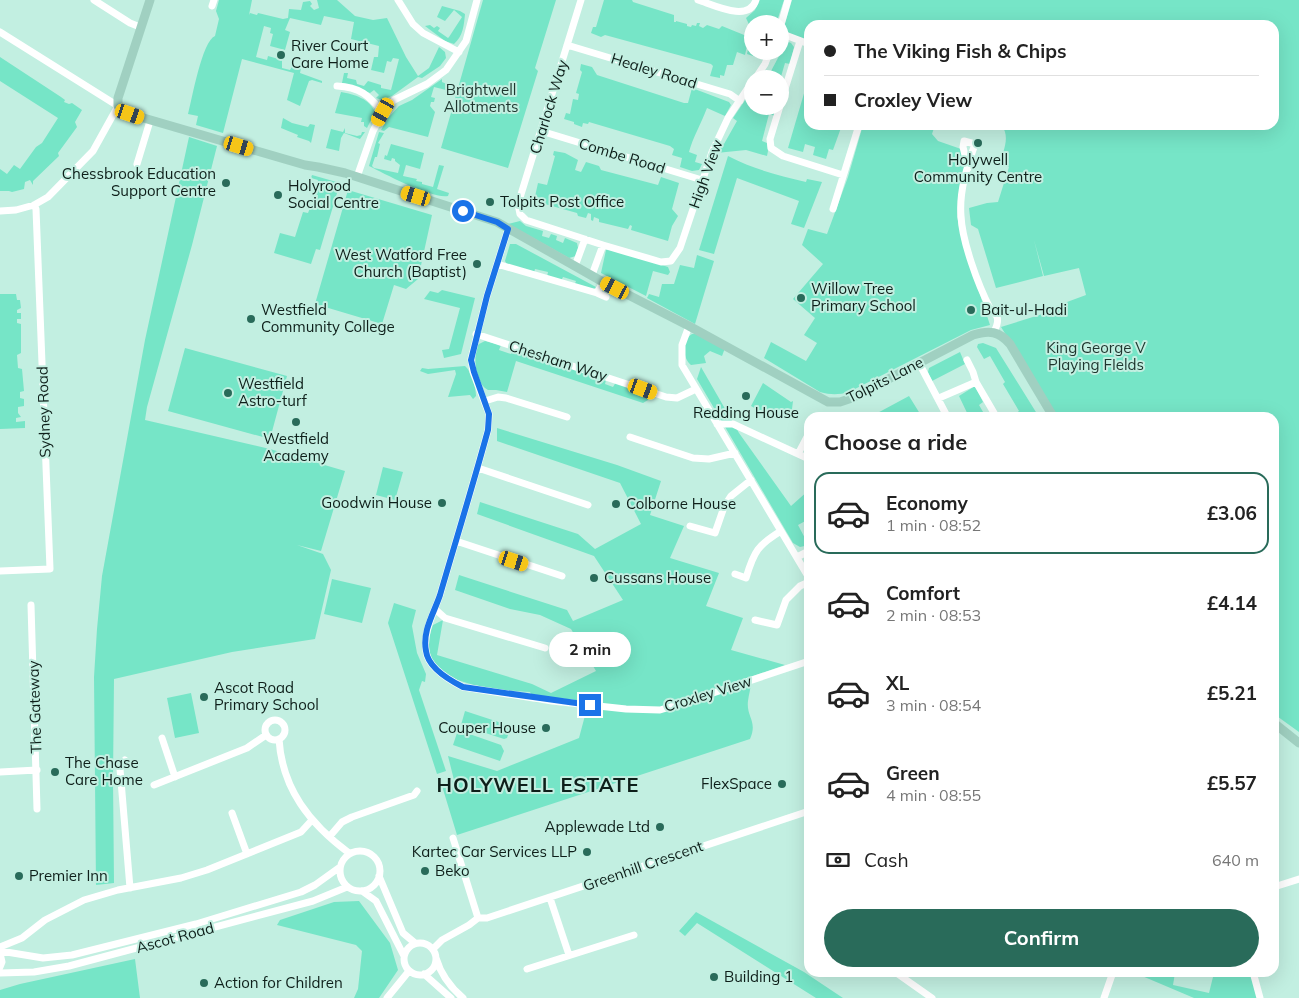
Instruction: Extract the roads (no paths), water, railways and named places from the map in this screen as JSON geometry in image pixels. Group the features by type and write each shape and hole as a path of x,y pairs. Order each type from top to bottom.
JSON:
{"main road":[{"path":"118,106 118,98 150,0"},
{"name":"Tolpits Lane","path":"118,106 130,114 150,122 221,140 305,165 357,177 497,222 603,282 689,326 828,402 840,402 852,398 973,335 994,332"},
{"path":"994,332 1003,336 1010,344 1050,412"},
{"path":"1279,727 1299,743"}],"street":[{"path":"94,0 130,23 140,27"},
{"path":"398,0 413,24 423,33 459,52"},
{"path":"357,177 372,131 383,112 394,100 427,84 445,71 466,42 477,0"},
{"name":"Charlock Way","path":"581,0 518,204 520,214 526,220 586,240"},
{"path":"698,0 741,12 750,9 756,0"},
{"path":"784,15 788,0"},
{"path":"0,32 118,106 93,151 48,197 34,205 16,210 0,210"},
{"path":"789,37 804,42"},
{"path":"789,77 800,41"},
{"name":"Healey Road","path":"568,45 730,94 740,101"},
{"path":"337,86 361,91 370,97 383,112"},
{"name":"High View","path":"603,246 661,262 671,261 680,248 712,152 728,118 744,95"},
{"path":"777,115 770,139 771,148 783,156 843,175"},
{"path":"137,164 150,122"},
{"path":"833,209 857,130"},
{"name":"Combe Road","path":"541,131 702,180"},
{"path":"968,168 960,201 960,217 969,254 978,279 990,309 997,317 998,324 994,332"},
{"name":"Sydney Road","path":"0,571 50,569 36,209 34,205"},
{"name":"Croxley View","path":"508,229 476,334 471,360 489,414 488,430 435,609 426,630 428,659 450,681 463,687 552,701 626,709 660,710 804,663"},
{"path":"575,266 586,240 603,246 592,275"},
{"path":"497,264 606,297"},
{"path":"597,293 603,282"},
{"path":"689,326 682,346 682,365 804,570"},
{"name":"Chesham Way","path":"476,334 666,397 677,398 696,389"},
{"path":"967,360 976,382 994,412"},
{"path":"919,362 945,412"},
{"path":"939,398 976,382"},
{"path":"485,401 498,397 506,398 567,417"},
{"path":"717,424 733,424 804,457"},
{"path":"630,436 693,458 709,460 736,453"},
{"path":"798,454 804,443"},
{"path":"478,468 588,505"},
{"path":"690,526 715,533 724,507 731,496 752,480"},
{"path":"735,574 746,578 762,542 781,531"},
{"path":"456,541 562,576"},
{"path":"797,557 804,553"},
{"path":"755,620 777,625 786,600 804,584"},
{"name":"The Gateway","path":"31,605 38,809"},
{"path":"435,609 445,618 545,648"},
{"path":"272,720 281,722 284,728 283,734 279,739 273,740 266,735 265,729 267,724 272,720"},
{"path":"154,785 247,748 266,735"},
{"path":"162,738 175,777"},
{"path":"279,739 289,784 312,820 349,853"},
{"path":"125,760 120,769 130,888"},
{"path":"0,772 37,770"},
{"path":"330,836 342,822 414,795 417,791"},
{"path":"232,813 247,854"},
{"name":"Greenhill Crescent","path":"433,949 442,940 478,918 487,918 550,898 804,814"},
{"path":"0,967 2,962 0,950 22,938 44,920 73,904 96,896 188,876 301,832 312,820"},
{"path":"453,838 478,918"},
{"path":"404,956 376,901 362,891 347,887 341,878 340,867 342,860 349,853 358,851 370,854 375,858 378,864 379,876 404,933 415,943"},
{"name":"Ascot Road","path":"0,950 43,958 72,955 196,924 301,892 315,885 340,867"},
{"path":"362,891 374,885 379,876"},
{"path":"1279,885 1299,879"},
{"name":"Ascot Road","path":"0,973 34,972 69,966 313,901 347,887"},
{"path":"550,898 569,955"},
{"path":"527,969 634,935"},
{"path":"436,958 434,967 424,974 417,975 409,971 404,964 407,948 415,943 425,943 433,949 436,958 440,970 446,980 463,998"},
{"path":"387,998 409,971"},
{"path":"424,974 451,998"},
{"path":"902,977 932,998"},
{"path":"1104,998 1111,977"},
{"path":"1254,977 1260,998"}],"place":[{"name":"River Court Care Home","path":"281,55"},
{"name":"Holywell Community Centre","path":"978,143"},
{"name":"Chessbrook Education Support Centre","path":"226,183"},
{"name":"Holyrood Social Centre","path":"278,195"},
{"name":"Tolpits Post Office","path":"490,202"},
{"name":"West Watford Free Church (Baptist)","path":"477,264"},
{"name":"Willow Tree Primary School","path":"801,298"},
{"name":"Bait-ul-Hadi","path":"971,310"},
{"name":"Westfield Community College","path":"251,319"},
{"name":"Westfield Astro-turf","path":"228,393"},
{"name":"Redding House","path":"746,396"},
{"name":"Westfield Academy","path":"296,422"},
{"name":"Goodwin House","path":"442,503"},
{"name":"Colborne House","path":"616,504"},
{"name":"Cussans House","path":"594,578"},
{"name":"Ascot Road Primary School","path":"204,697"},
{"name":"Couper House","path":"546,728"},
{"name":"The Chase Care Home","path":"55,772"},
{"name":"FlexSpace","path":"782,784"},
{"name":"Applewade Ltd","path":"660,827"},
{"name":"Kartec Car Services LLP","path":"587,852"},
{"name":"Beko","path":"425,871"},
{"name":"Premier Inn","path":"19,876"},
{"name":"Building 1","path":"714,977"},
{"name":"Action for Children","path":"204,983"}],"district":[{"name":"HOLYWELL ESTATE","path":"538,785"}],"park label":[{"name":"Brightwell Allotments","path":"481,98"},
{"name":"King George V Playing FIelds","path":"1096,356"}]}
